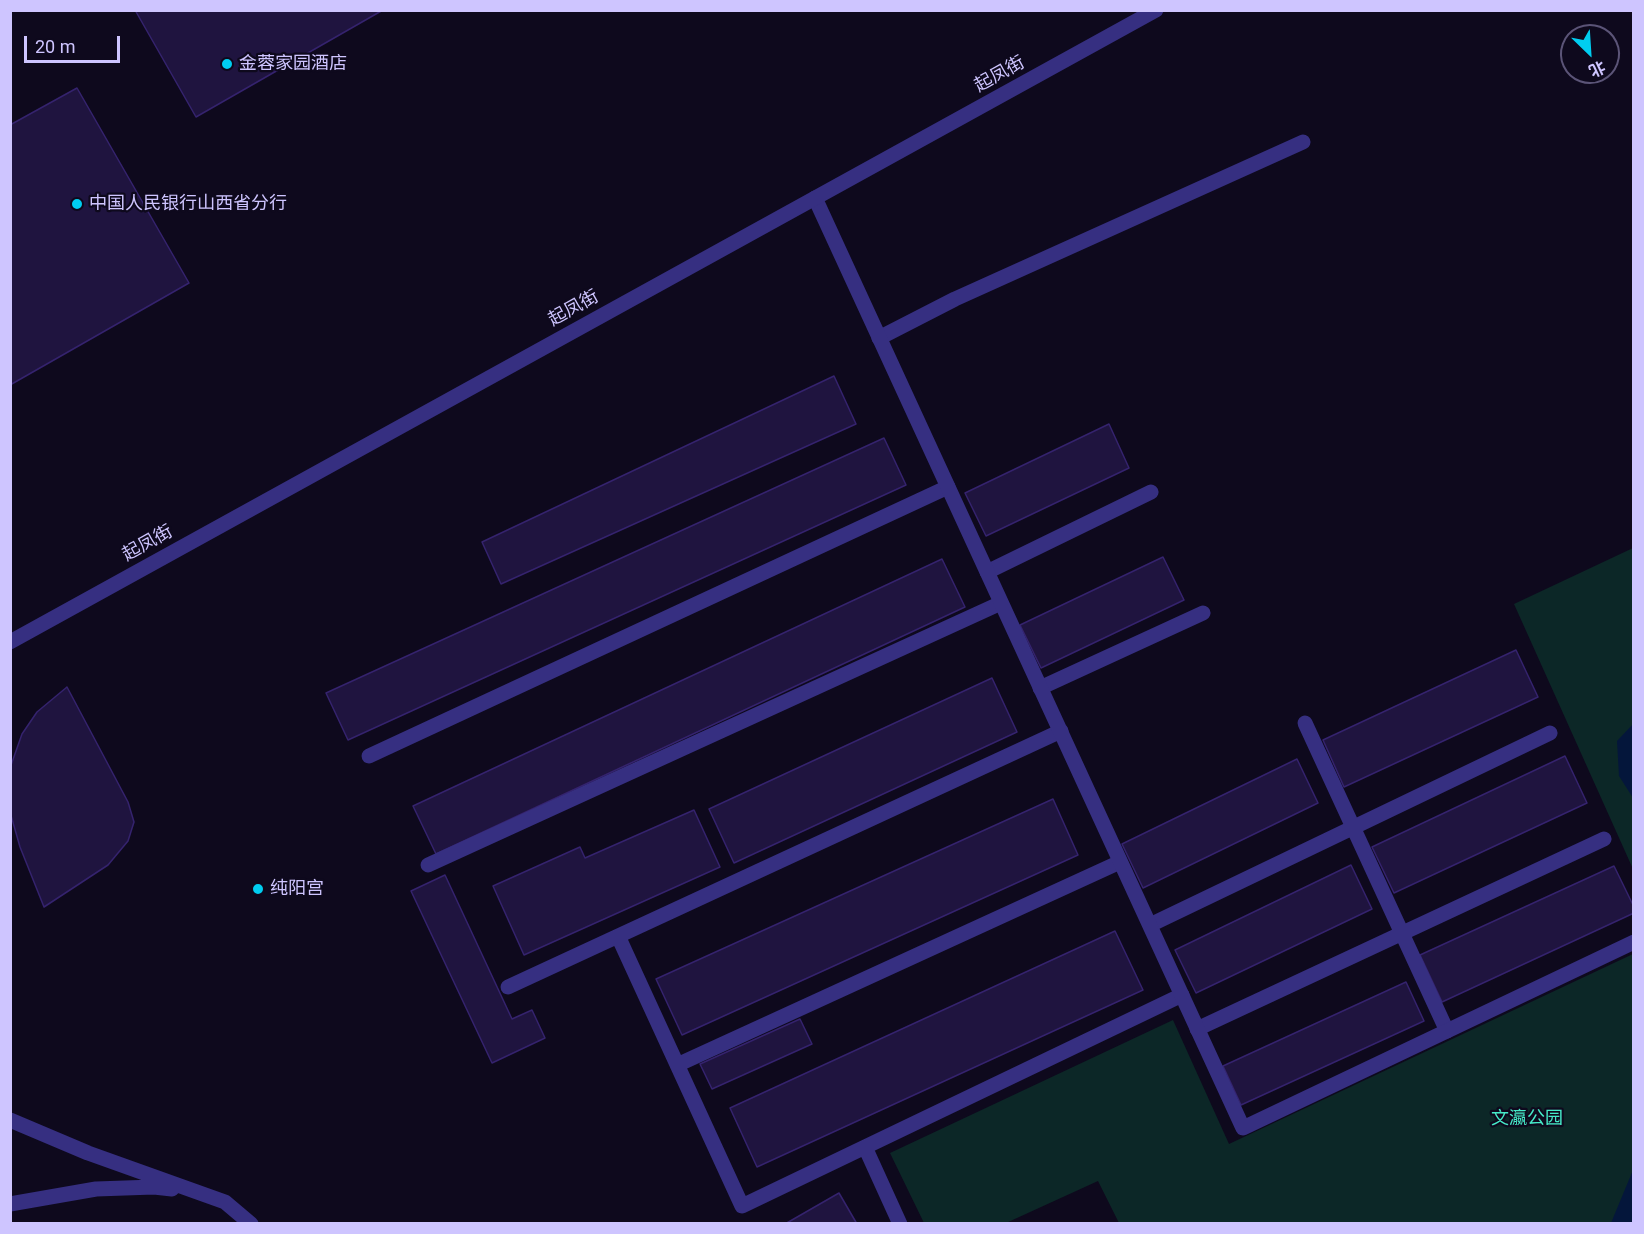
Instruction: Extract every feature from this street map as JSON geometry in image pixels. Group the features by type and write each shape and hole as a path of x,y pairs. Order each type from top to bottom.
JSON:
{"street":[{"name":"起凤街","path":"10,642 1156,10"},
{"path":"879,338 955,299 1303,142"},
{"path":"815,198 1243,1128 1634,942"},
{"path":"369,756 948,487"},
{"path":"987,572 1150,492"},
{"path":"428,865 1001,603"},
{"path":"1040,688 1203,613"},
{"path":"1305,723 1447,1031"},
{"path":"508,987 1061,731"},
{"path":"1150,925 1550,733"},
{"path":"1197,1029 1604,839"},
{"path":"677,1065 1120,862"},
{"path":"618,936 742,1206 1182,995"},
{"path":"10,1120 88,1153 205,1193 225,1202 250,1224"},
{"path":"865,1147 900,1224"},
{"path":"10,1204 96,1189 154,1187 205,1193"}],"green space":[{"path":"1633,548 1633,869 1514,604"},
{"name":"文瀛公园","path":"1633,954 1633,1223 1119,1223 1098,1181 1006,1223 924,1223 890,1153 1173,1020 1229,1144"}],"water":[{"path":"1633,724 1633,798 1619,776 1617,741"},
{"path":"1633,1170 1633,1223 1611,1223"}],"building":[{"name":"金蓉家园酒店","path":"135,10 383,10 196,117"},
{"name":"中国人民银行山西省分行","path":"77,88 189,283 10,385 10,125"},
{"path":"834,376 856,424 501,584 482,542"},
{"path":"1109,424 1129,468 986,536 965,493"},
{"path":"884,438 906,485 348,740 326,693"},
{"path":"1163,557 1184,600 1041,668 1020,625"},
{"path":"942,559 965,607 436,854 413,806"},
{"path":"1516,650 1538,697 1344,787 1323,740"},
{"path":"992,678 1017,732 734,863 709,809"},
{"path":"67,687 128,802 134,822 128,841 108,865 44,907 20,847 10,812 10,768 22,734 37,712"},
{"path":"1565,756 1587,803 1394,893 1372,847"},
{"path":"1297,759 1318,803 1143,888 1122,844"},
{"path":"1053,799 1078,855 682,1035 656,979"},
{"path":"694,810 720,867 524,955 493,886 580,847 585,858"},
{"path":"1351,865 1372,909 1196,993 1175,950"},
{"path":"1614,866 1634,907 1634,913 1442,1002 1420,955"},
{"path":"445,875 512,1019 532,1010 545,1038 492,1063 411,891"},
{"path":"1115,931 1143,990 757,1167 730,1108"},
{"path":"1406,982 1424,1021 1241,1105 1223,1066"},
{"path":"800,1019 812,1044 712,1089 700,1064"},
{"path":"839,1193 857,1224 785,1224"}],"place":[{"name":"金蓉家园酒店","path":"227,64"},
{"name":"中国人民银行山西省分行","path":"77,204"},
{"name":"纯阳宫","path":"258,889"}]}
